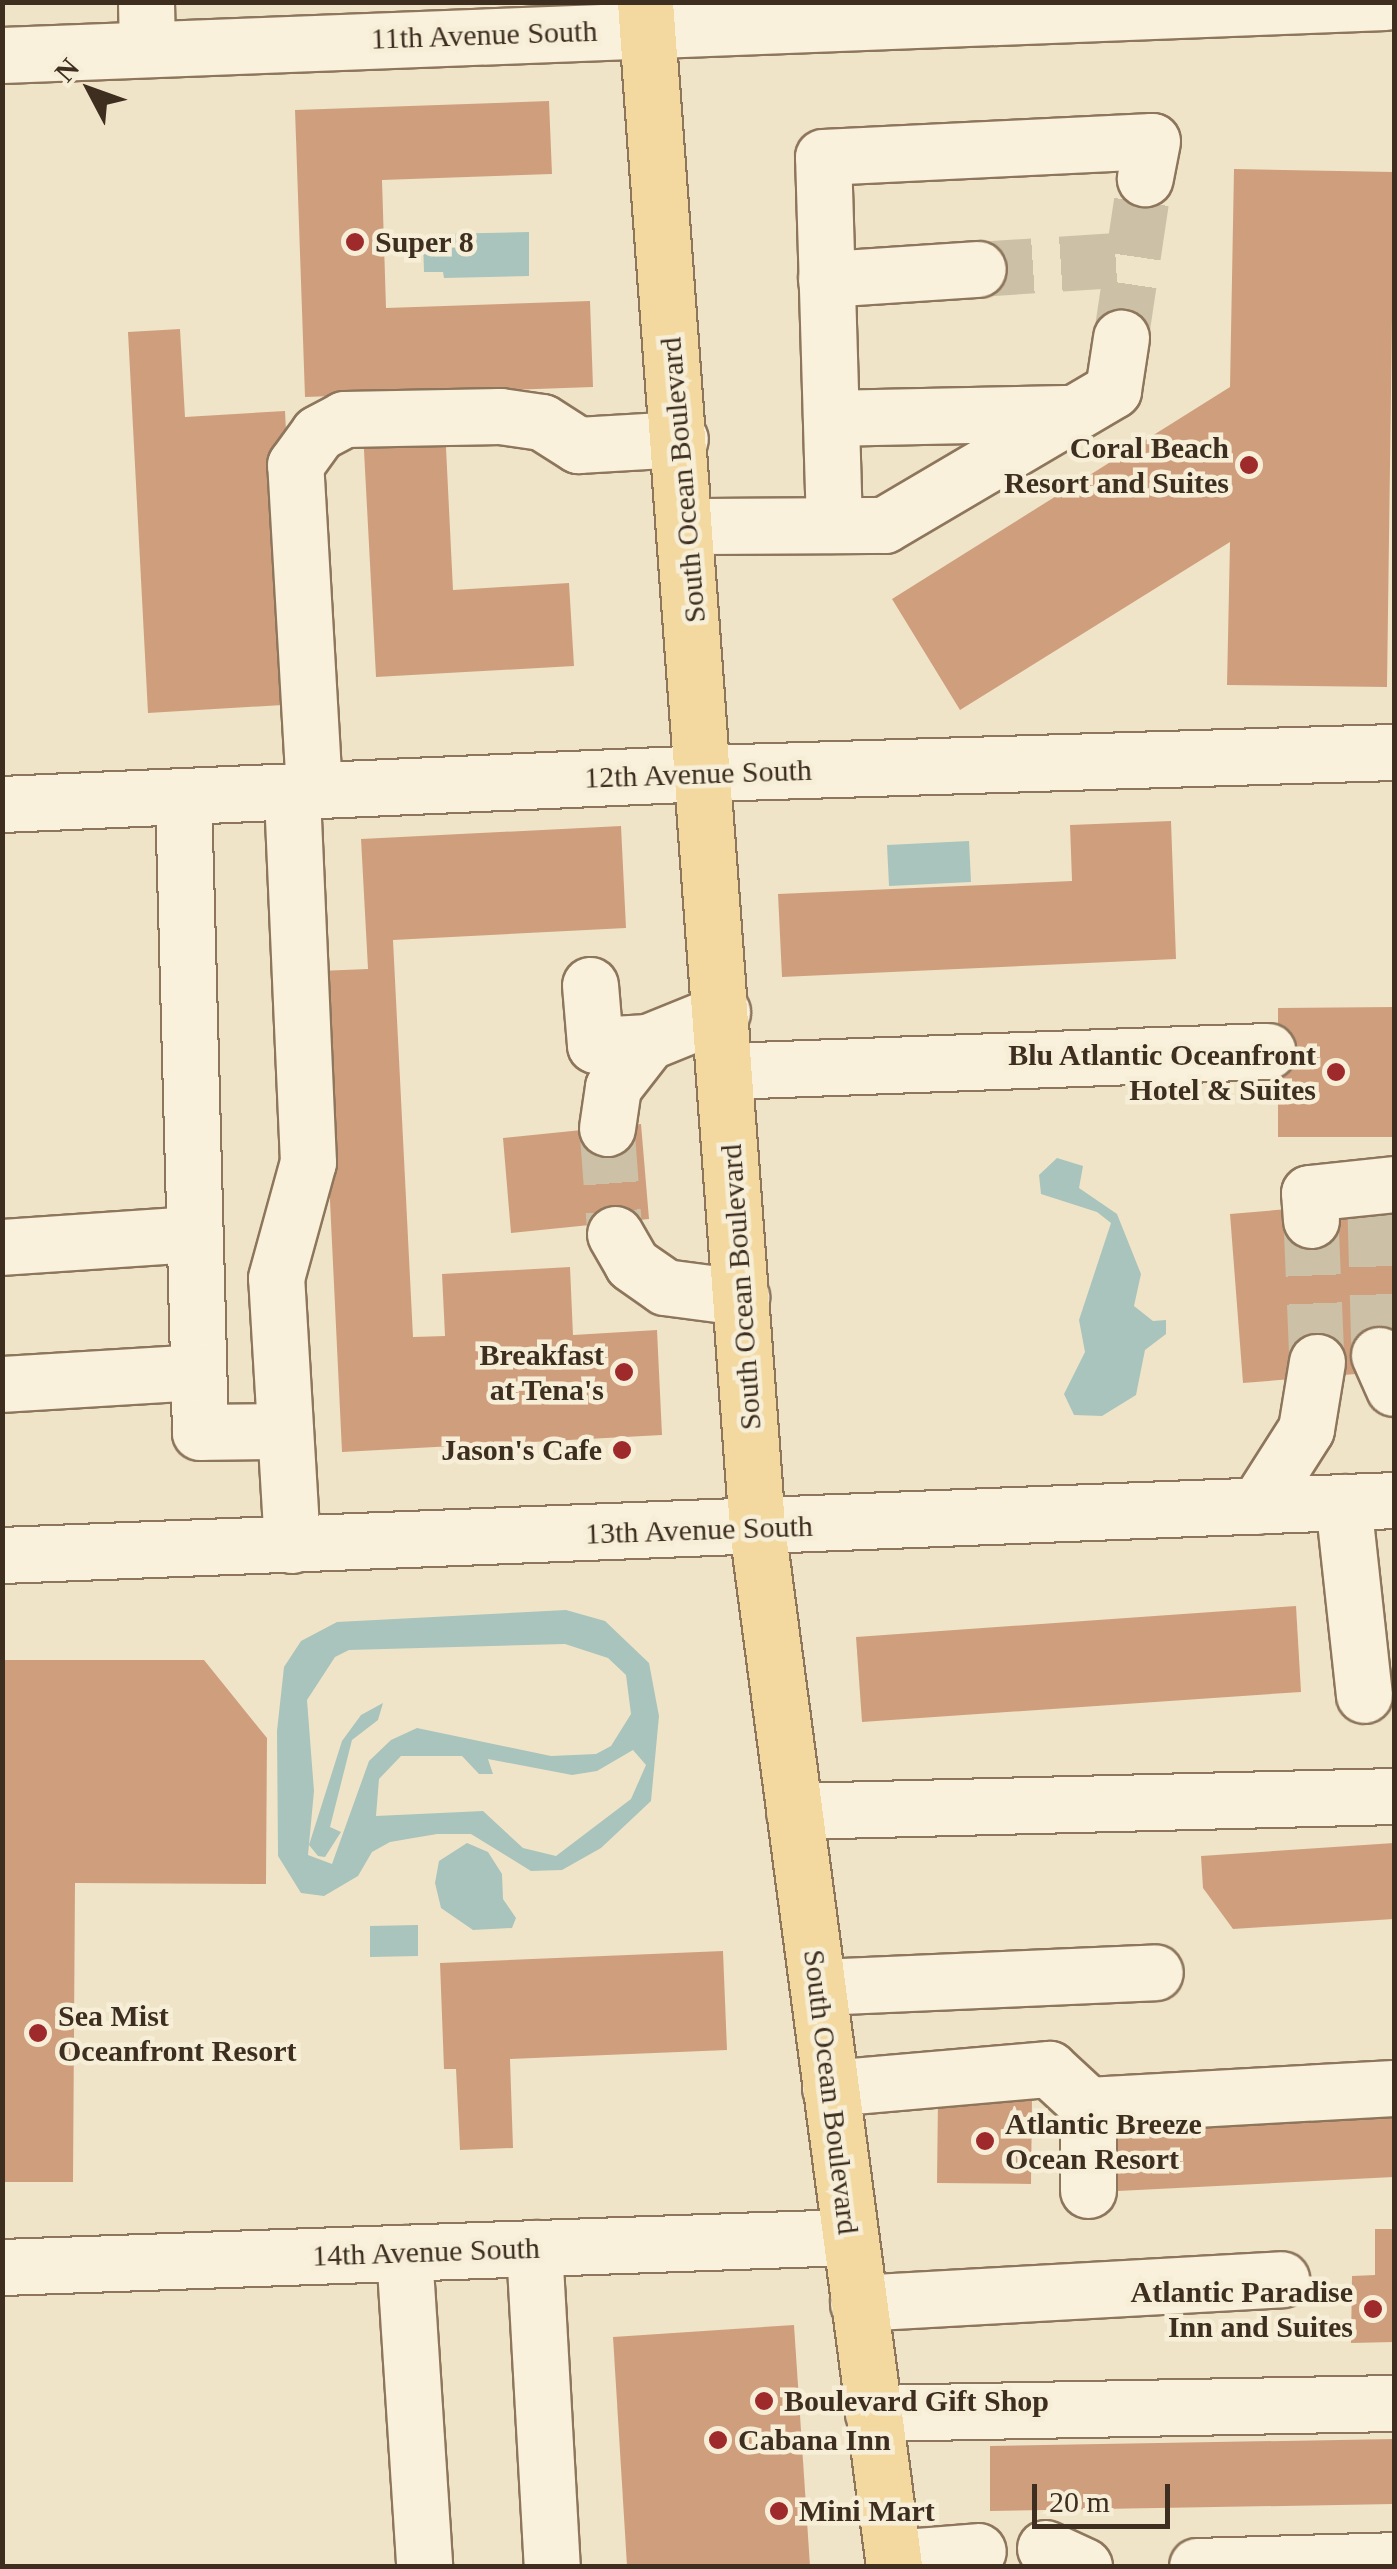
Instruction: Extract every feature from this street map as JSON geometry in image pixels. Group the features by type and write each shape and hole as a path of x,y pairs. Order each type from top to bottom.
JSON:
{"main road":[{"name":"South Ocean Boulevard","path":"646,15 706,772 757,1528 893,2562"}],"street":[{"name":"11th Avenue South","path":"2,55 146,26 1385,2"},
{"path":"834,525 823,157 1152,141 1145,178"},
{"path":"826,279 978,269"},
{"path":"687,526 884,525 1114,390 1121,338"},
{"path":"831,418 1080,412"},
{"path":"292,1546 276,1278 308,1162 296,465 318,433 344,419 500,416 542,422 578,445 680,439"},
{"name":"12th Avenue South","path":"2,804 706,772 1394,752"},
{"path":"183,796 200,1432 285,1431"},
{"path":"590,985 595,1045 648,1042 722,1012"},
{"path":"607,1128 613,1086 648,1042"},
{"path":"727,1071 1268,1051"},
{"path":"1311,1220 1309,1193 1381,1194"},
{"path":"2,1248 195,1234"},
{"path":"615,1234 632,1264 665,1287 742,1297"},
{"path":"1257,1506 1306,1429 1317,1362"},
{"path":"2,1384 198,1372"},
{"path":"1364,1695 1369,1501"},
{"name":"13th Avenue South","path":"2,1556 1369,1501"},
{"path":"794,1811 1394,1796"},
{"path":"818,1987 1155,1972"},
{"path":"830,2088 1048,2069 1088,2105 1394,2088"},
{"path":"1088,2105 1088,2190"},
{"name":"14th Avenue South","path":"2,2267 849,2237"},
{"path":"534,2248 552,2566"},
{"path":"404,2253 424,2566"},
{"path":"858,2303 1281,2279"},
{"path":"873,2413 1394,2404"},
{"path":"893,2562 978,2551"},
{"path":"1197,2566 1394,2560"}],"water":[{"path":"529,232 529,276 444,278 443,272 424,272 423,241 438,240 438,234"},
{"path":"969,841 971,882 889,886 887,845"},
{"path":"1057,1158 1083,1166 1079,1188 1117,1214 1141,1274 1134,1306 1153,1321 1166,1320 1166,1334 1145,1350 1136,1395 1102,1416 1074,1415 1064,1394 1085,1352 1079,1320 1111,1223 1097,1212 1041,1194 1039,1175"},
{"path":"566,1610 605,1621 649,1663 659,1716 651,1801 601,1848 562,1870 531,1871 471,1834 437,1834 390,1842 372,1852 358,1876 324,1896 301,1893 278,1856 277,1731 284,1667 301,1641 337,1622","holes":["565,1644 608,1658 626,1675 631,1714 611,1746 596,1754 551,1756 417,1728 391,1740 369,1761 332,1864 308,1855 314,1791 307,1700 335,1657 349,1650","633,1750 646,1765 631,1799 556,1856 523,1848 483,1811 376,1816 379,1779 401,1756 462,1756 479,1774 493,1774 488,1759 572,1775 597,1771"]},
{"path":"383,1703 378,1720 352,1740 330,1827 341,1832 325,1857 318,1856 309,1845 342,1741 361,1715"},
{"path":"467,1843 488,1852 502,1874 503,1899 516,1918 512,1928 473,1930 441,1908 435,1883 439,1861"},
{"path":"418,1925 418,1956 370,1957 370,1926"}],"building":[{"path":"549,101 552,174 382,180 386,308 590,301 593,387 305,397 295,110"},
{"name":"Coral Beach Resort and Suites","path":"1234,169 1394,172 1387,687 1227,685 1230,542 960,710 892,599 1230,387"},
{"path":"180,329 185,417 285,411 300,704 148,713 128,332"},
{"path":"445,427 453,590 569,583 574,666 376,677 363,432"},
{"path":"1171,821 1176,959 782,977 778,894 1072,881 1070,825"},
{"path":"621,826 626,928 393,940 413,1337 445,1336 442,1274 570,1267 573,1335 657,1330 662,1435 342,1452 319,971 368,969 361,839"},
{"name":"Blu Atlantic Oceanfront Hotel & Suites","path":"1394,1007 1394,1137 1278,1137 1278,1008"},
{"path":"641,1124 649,1219 511,1233 503,1138"},
{"path":"1394,1200 1394,1371 1243,1383 1230,1214"},
{"path":"1296,1606 1301,1692 862,1722 856,1637"},
{"name":"Sea Mist Oceanfront Resort","path":"2,1660 204,1660 267,1738 266,1884 75,1883 73,2182 2,2182"},
{"path":"1394,1843 1394,1919 1233,1929 1203,1888 1201,1856"},
{"path":"723,1951 727,2050 510,2059 513,2148 460,2150 456,2069 444,2069 440,1963"},
{"name":"Atlantic Breeze Ocean Resort","path":"938,2098 1032,2098 1031,2184 937,2183"},
{"path":"1394,2108 1394,2177 1118,2191 1115,2123"},
{"name":"Atlantic Paradise Inn and Suites","path":"1375,2229 1394,2229 1394,2342 1351,2343 1352,2276 1375,2275"},
{"path":"794,2325 810,2566 627,2566 613,2337"},
{"path":"1394,2439 1394,2504 990,2511 990,2446"}],"tunnel":[{"path":"1121,338 1145,178"},
{"path":"978,269 1133,259"},
{"path":"607,1128 615,1234"},
{"path":"1375,1211 1379,1355"},
{"path":"1311,1220 1317,1362"}],"place":[{"name":"Super 8","path":"355,242"},
{"name":"Coral Beach Resort and Suites","path":"1249,465"},
{"name":"Blu Atlantic Oceanfront Hotel & Suites","path":"1336,1072"},
{"name":"Breakfast at Tena's","path":"624,1372"},
{"name":"Jason's Cafe","path":"622,1450"},
{"name":"Sea Mist Oceanfront Resort","path":"38,2033"},
{"name":"Atlantic Breeze Ocean Resort","path":"985,2141"},
{"name":"Atlantic Paradise Inn and Suites","path":"1373,2309"},
{"name":"Boulevard Gift Shop","path":"764,2401"},
{"name":"Cabana Inn","path":"718,2440"},
{"name":"Mini Mart","path":"779,2511"}]}
